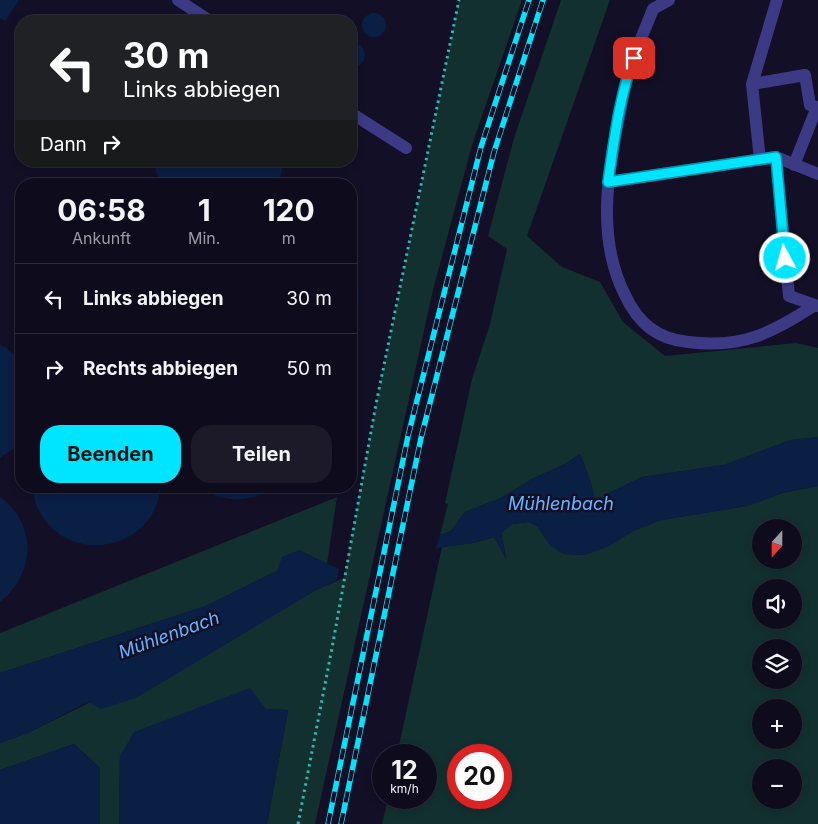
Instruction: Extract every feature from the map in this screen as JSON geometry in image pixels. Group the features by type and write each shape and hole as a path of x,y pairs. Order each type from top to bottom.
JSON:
{"lane":[{"path":"178,0 201,15"},
{"path":"669,0 653,9 628,74 615,137 608,182 607,213 608,245 616,278 632,310 654,332 678,341 700,344 730,344 757,338 817,305"},
{"path":"760,160 752,84 777,0"},
{"path":"752,84 805,75 810,105 818,108 794,165"},
{"path":"357,117 406,148"},
{"path":"608,182 776,157 818,174"},
{"path":"776,157 789,296 817,305"}],"path":[{"path":"298,824 334,639 376,404 459,0"}],"green space":[{"path":"459,0 522,0 472,145 433,290 315,824 267,824 288,710 266,709 120,756 119,824 100,824 100,768 74,744 0,770 0,743 28,733 318,589 344,578 376,404"},
{"path":"561,0 610,0 527,236 562,267 600,282 623,322 665,356 796,343 818,348 818,437 791,440 724,465 642,477 611,492 603,500 594,498 591,483 580,454 501,498 465,512 451,531 440,535 448,504 445,503 472,379 490,324 507,249 488,236 514,138"},
{"path":"818,486 818,824 382,824 385,809 437,809 437,744 399,744 442,547 473,543 494,537 506,557 501,533 512,524 528,522 536,525 551,546 564,554 584,555 609,546 633,531 661,520 747,506 782,493"},
{"path":"337,497 327,564 299,550 277,571 206,606 0,673 0,633"}],"water":[{"path":"0,0 19,0 5,21 0,18"},
{"path":"374,13 383,16 386,25 383,34 374,37 365,34 362,25 365,16"},
{"path":"357,44 361,45 365,53 364,60 357,66"},
{"path":"155,167 283,167 279,178 159,178"},
{"path":"357,281 358,289 357,308"},
{"path":"0,344 15,355 15,447 0,458"},
{"name":"Mühlenbach","path":"818,437 818,486 782,493 747,506 661,520 633,531 609,546 584,555 564,554 551,546 536,525 528,522 512,524 501,533 506,559 494,537 473,543 436,548 440,535 451,531 465,512 501,498 580,454 594,497 603,500 611,492 642,477 724,465 791,440"},
{"path":"34,493 160,493 153,513 140,529 126,538 110,544 94,545 78,543 63,536 50,526 38,509"},
{"path":"208,493 264,493 237,499"},
{"path":"0,497 12,508 21,521 26,535 27,550 20,578 12,591 0,602"},
{"path":"299,550 339,569 337,580 318,589 136,698 101,709 88,702 28,733 0,743 0,673 206,606 277,571 282,557"},
{"path":"250,688 266,709 288,710 267,824 119,824 120,756 134,732"},
{"path":"74,744 100,768 100,824 0,824 0,770"}],"railway":[{"path":"328,824 408,436 481,147 529,0"},
{"path":"341,824 421,438 494,152 543,0"}],"route":[{"path":"634,58 628,74 608,182 776,157 785,258"}]}
